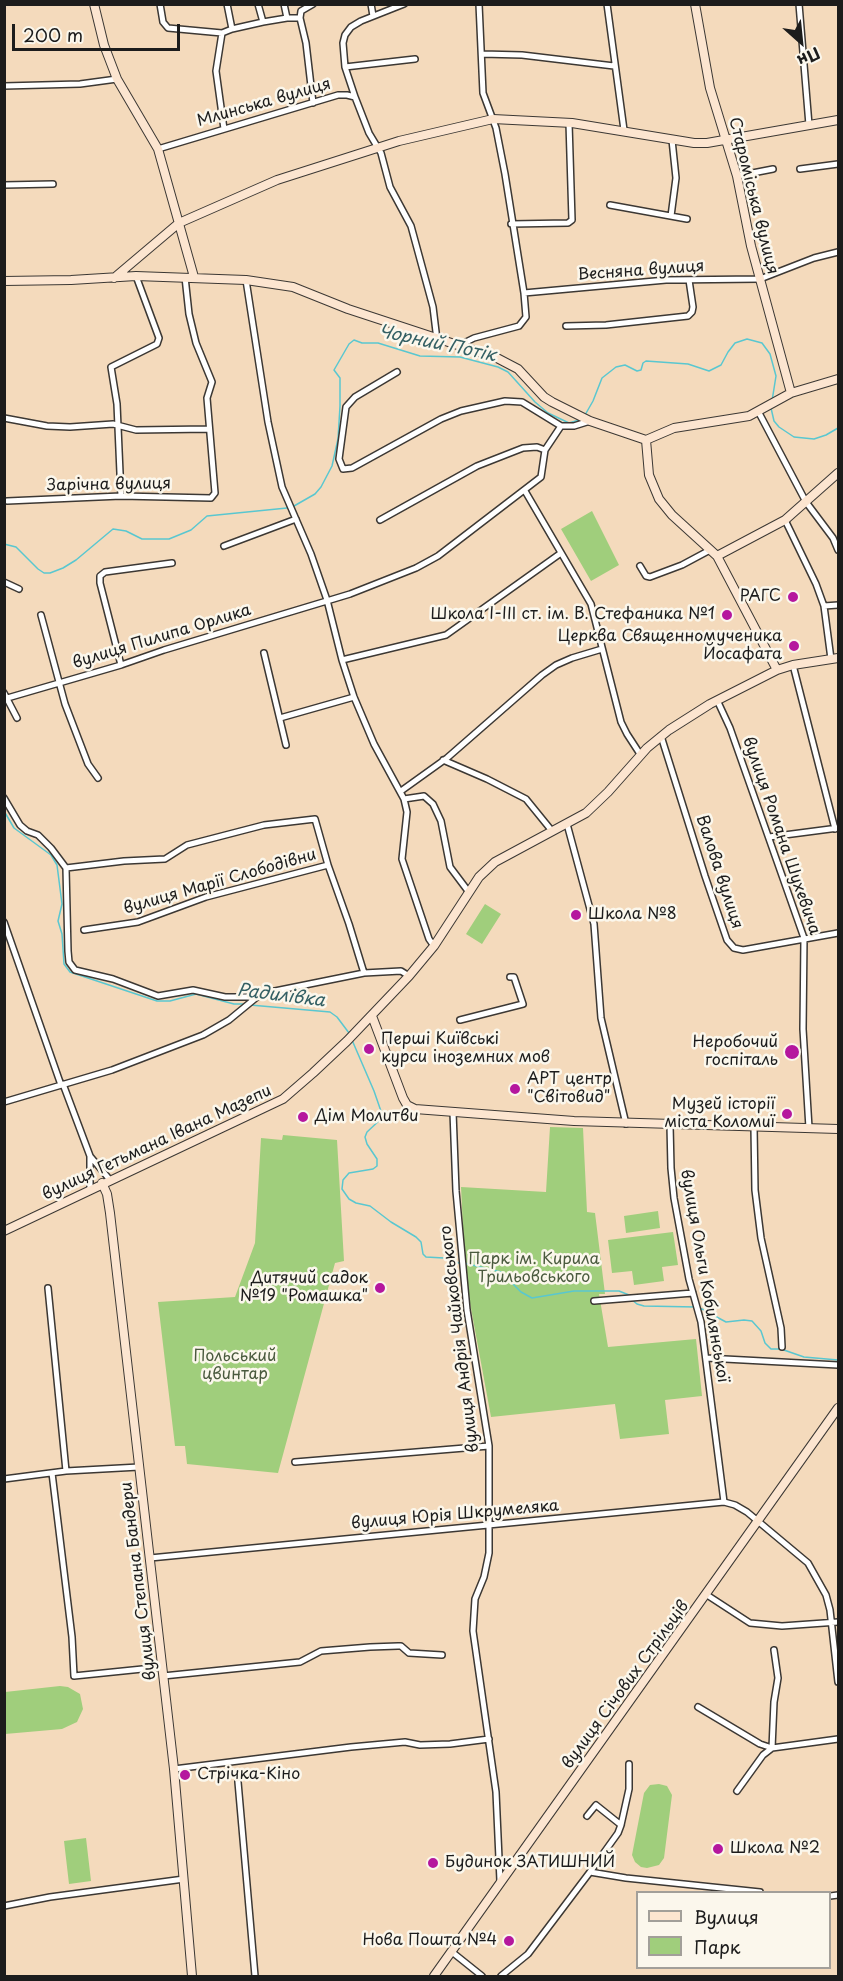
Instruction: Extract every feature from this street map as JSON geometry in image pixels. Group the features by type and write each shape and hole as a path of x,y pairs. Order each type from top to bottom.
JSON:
{"street":[{"path":"4,418 47,426 117,425 136,430 209,429 207,392 212,382 201,358 189,314 190,277 179,223 158,149 117,79 104,45 94,4"},
{"path":"160,4 163,22 168,28 222,33 263,22 300,18"},
{"path":"227,4 232,29"},
{"path":"258,4 263,22"},
{"path":"284,4 287,18"},
{"path":"313,4 301,11 300,18 306,43 313,103"},
{"path":"371,4 373,16"},
{"name":"Млинська вулиця","path":"158,149 341,95 355,97 345,67 343,43 345,35 353,25 404,4"},
{"path":"460,345 474,338 521,325 526,317 505,174 493,119 484,98 479,4"},
{"path":"607,4 624,130"},
{"name":"Староміська вулиця","path":"695,4 710,88 736,176 751,246 791,393"},
{"path":"800,4 809,125"},
{"path":"222,33 216,71 224,129"},
{"path":"482,54 522,55 614,66"},
{"path":"345,67 415,59"},
{"path":"4,86 80,84 117,79"},
{"path":"355,97 369,133 381,153 390,187 411,226 433,307 437,340"},
{"path":"114,278 179,223 285,177 377,147 493,119 569,123 702,143 838,120"},
{"path":"512,224 568,223 572,220 569,123"},
{"path":"671,216 676,177 672,140"},
{"path":"800,169 838,164"},
{"path":"736,176 773,169"},
{"path":"4,185 53,184"},
{"path":"610,205 687,219"},
{"path":"760,279 814,258 838,252"},
{"path":"121,496 116,389 111,367 157,344 159,338 136,276"},
{"path":"4,281 136,276 246,280 293,286 348,309 437,340 460,345 516,368 548,400 590,421 646,440 674,428 749,416 791,393 838,379"},
{"name":"Весняна вулиця","path":"524,293 689,280 760,279"},
{"path":"246,280 268,422 282,488 311,554 327,600 354,697 374,744 404,799 407,812 402,859 429,939 434,946"},
{"path":"566,326 606,325 688,316 693,310 689,280"},
{"path":"397,372 355,397 346,407 339,459 343,469 352,468 441,419 461,411 506,401 520,401 561,426 574,426 590,421"},
{"path":"758,411 806,502 833,538 838,550"},
{"path":"380,520 490,460 527,447 545,450 561,426"},
{"name":"Зарічна вулиця","path":"7,501 121,496 211,498 214,493 209,429"},
{"path":"646,440 649,476 659,499 672,515 717,556 777,670"},
{"name":"вулиця Пилипа Орлика","path":"5,697 59,684 354,592 432,560 541,477 545,450"},
{"path":"717,556 785,520 838,473"},
{"path":"525,491 591,604 621,722 640,754"},
{"path":"224,546 296,519"},
{"path":"785,520 816,584 824,606 836,659"},
{"path":"640,566 646,576 650,577 682,565 710,550"},
{"path":"342,660 446,635 561,553"},
{"path":"121,665 100,576 172,563"},
{"path":"4,582 20,589"},
{"path":"824,606 838,605"},
{"path":"41,615 65,704 85,757 98,778"},
{"path":"401,791 443,760 542,675 564,661 602,650"},
{"path":"264,653 285,744"},
{"name":"вулиця Гетьмана Івана Мазепи","path":"4,1231 283,1099 314,1074 355,1034 409,976 434,946 468,891 481,874 495,862 586,813 600,801 640,754 661,735 717,700 777,670 793,665 836,659"},
{"path":"769,837 837,828 793,665"},
{"path":"5,697 17,718"},
{"path":"280,718 354,697"},
{"name":"вулиця Романа Шухевича","path":"717,700 730,728 804,939 803,1029 808,1128"},
{"name":"Валова вулиця","path":"661,735 705,876 728,940 734,948 743,950 838,933"},
{"path":"443,760 522,796 552,831"},
{"path":"404,799 424,796 433,804 441,821 450,867 468,891"},
{"path":"4,798 20,825 27,831 38,835 66,868 68,958 75,970 113,979 158,996 194,990 225,997 257,997"},
{"path":"66,868 124,861 165,860 187,845 264,825 315,819 364,973"},
{"path":"567,824 593,918 598,956 601,1018 626,1124"},
{"name":"вулиця Марії Слободівни","path":"84,930 138,922 206,897 328,865"},
{"path":"4,922 62,1085 90,1156 106,1182"},
{"path":"4,1102 117,1069 203,1035 246,1008 257,997 270,992 364,973 401,971 409,976"},
{"path":"460,1020 523,1004 514,977 510,977"},
{"path":"372,1016 405,1103 415,1109 626,1124 838,1129"},
{"name":"вулиця Андрія Чайковського","path":"453,1112 456,1191 467,1310 489,1446 489,1553 484,1577 475,1599 473,1622 496,1792 500,1884"},
{"name":"вулиця Ольги Кобилянської","path":"670,1125 670,1168 674,1198 688,1279 698,1308 724,1502"},
{"path":"754,1127 755,1190 761,1238 781,1328 782,1347"},
{"path":"90,1156 90,1189"},
{"name":"вулиця Степана Бандери","path":"106,1182 174,1769 192,1977"},
{"path":"48,1288 66,1471"},
{"path":"594,1301 693,1293"},
{"path":"782,1354 782,1362"},
{"path":"706,1358 838,1365"},
{"name":"вулиця Січових Стрільців","path":"434,1977 838,1408"},
{"path":"294,1462 489,1446"},
{"path":"4,1479 66,1471 139,1467"},
{"path":"52,1473 72,1637 74,1676 300,1662 321,1651 370,1647 401,1646 409,1653 442,1655"},
{"path":"724,1502 735,1505 758,1521 808,1563 826,1595 835,1622 838,1682"},
{"name":"вулиця Юрія Шкрумеляка","path":"150,1558 724,1502"},
{"path":"707,1595 750,1623 782,1626 835,1622"},
{"path":"772,1748 773,1713 778,1678 774,1650"},
{"path":"698,1707 760,1744 772,1748 838,1739"},
{"path":"174,1769 362,1746 405,1742 420,1745 489,1739"},
{"path":"737,1791 763,1755 772,1748"},
{"path":"501,1977 528,1954 618,1833 629,1789 629,1764"},
{"path":"238,1782 255,1977"},
{"path":"587,1816 596,1805 621,1825"},
{"path":"499,1859 505,1865 516,1863"},
{"path":"590,1872 742,1891"},
{"path":"4,1906 184,1879"},
{"path":"452,1952 482,1977"}],"green space":[{"path":"592,511 619,565 591,581 561,529"},
{"path":"485,904 501,914 482,944 466,934"},
{"name":"Парк ім. Кирила Трильовського","path":"550,1127 583,1128 587,1212 595,1213 605,1294 599,1294 608,1347 696,1339 702,1396 665,1400 669,1434 620,1439 615,1404 491,1417 470,1303 464,1249 461,1187 546,1192"},
{"name":"Польський цвинтар","path":"283,1135 337,1140 344,1261 335,1263 278,1473 187,1464 185,1446 175,1446 158,1302 235,1297 255,1243 261,1138 282,1140"},
{"path":"658,1211 660,1228 626,1233 624,1216"},
{"path":"673,1232 678,1265 662,1267 664,1281 634,1285 632,1271 612,1273 608,1240"},
{"path":"68,1687 80,1694 83,1709 77,1722 62,1729 5,1734 5,1692"},
{"path":"650,1785 667,1786 672,1795 664,1858 659,1865 641,1867 632,1855 644,1793"},
{"path":"86,1838 91,1881 69,1884 64,1841"}],"waterway":[{"name":"Чорний Потік","path":"585,415 602,378 616,367 625,365 637,371 641,370 646,361 688,364 709,371 721,365 735,343 747,339 762,343 770,354 776,376 772,401"},
{"name":"Чорний Потік","path":"294,506 315,494 332,466 338,439 340,406 340,378 334,370 349,344 354,340 362,343 378,343 420,356 460,357 498,367 508,372 548,413 569,423 579,420"},
{"name":"Чорний Потік","path":"771,408 774,421 794,437 814,439 838,428"},
{"name":"Чорний Потік","path":"4,544 16,547 38,569 44,573 50,573 76,560 113,529 126,531 142,539 169,539 191,530 207,516 287,508"},
{"name":"Радилівка","path":"4,811 14,828 51,855 57,865 62,904 58,921 62,934 64,964 70,972 157,1001 170,1001 196,994 234,1004 246,1004"},
{"name":"Радилівка","path":"250,1005 330,1012 337,1017 349,1033"},
{"name":"Радилівка","path":"352,1040 383,1117 367,1132 365,1137 377,1159 377,1166 373,1169 349,1173 343,1180 342,1189 349,1199 370,1206 416,1237 421,1242 423,1254 426,1257 444,1258 459,1263"},
{"name":"Радилівка","path":"464,1263 501,1272 521,1292 532,1298 574,1291 619,1291 629,1295"},
{"name":"Радилівка","path":"631,1299 644,1306 696,1307"},
{"name":"Радилівка","path":"700,1308 726,1322 752,1321 761,1331 765,1343 771,1349 781,1349 804,1357 838,1360"}],"place":[{"name":"РАГС","path":"793,597"},
{"name":"Школа I-III ст. ім. В. Стефаника №1","path":"727,615"},
{"name":"Церква Священномученика Йосафата","path":"794,646"},
{"name":"Школа №8","path":"576,915"},
{"name":"Перші Київські курси іноземних мов","path":"369,1049"},
{"name":"Неробочий госпіталь","path":"792,1052"},
{"name":"АРТ центр \"Світовид\"","path":"515,1089"},
{"name":"Музей історії міста Коломиї","path":"787,1114"},
{"name":"Дім Молитви","path":"303,1117"},
{"name":"Дитячий садок №19 \"Ромашка\"","path":"380,1288"},
{"name":"Стрічка-Кіно","path":"185,1775"},
{"name":"Школа №2","path":"718,1849"},
{"name":"Будинок ЗАТИШНИЙ","path":"433,1863"},
{"name":"Нова Пошта №4","path":"509,1941"}]}
